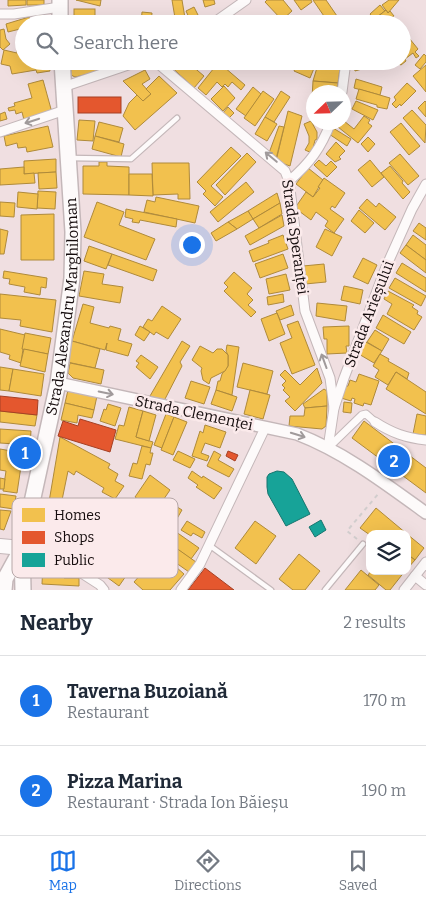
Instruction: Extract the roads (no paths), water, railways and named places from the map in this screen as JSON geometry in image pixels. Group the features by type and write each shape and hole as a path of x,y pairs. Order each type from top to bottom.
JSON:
{"main road":[{"name":"Strada Alexandru Marghiloman","path":"33,498 58,383 72,278 73,232 62,70"},
{"path":"4,590 5,579 12,566"}],"street":[{"path":"225,15 246,0"},
{"path":"0,14 14,14 60,4"},
{"path":"63,87 113,70"},
{"name":"Strada Speranței","path":"166,70 286,171 289,180 305,310 330,378 334,408"},
{"path":"343,85 345,70"},
{"path":"0,132 65,110"},
{"path":"289,180 310,162 328,130"},
{"name":"Strada Arieșului","path":"328,448 334,408 386,267 412,209 426,184"},
{"name":"Strada Clemenței","path":"58,383 297,434 328,448 387,484 426,513"},
{"path":"328,448 362,415 366,414 391,432 406,437 426,440"},
{"path":"181,590 200,564 265,428"},
{"path":"404,590 426,562"},
{"path":"414,576 426,585"},
{"path":"89,578 104,590"}],"lane":[{"path":"69,158 131,159 177,118"},
{"path":"325,590 363,544"},
{"path":"209,545 271,590"}],"place":[{"name":"Taverna Buzoiană","path":"25,453"},
{"name":"Pizza Marina","path":"394,461"}]}
